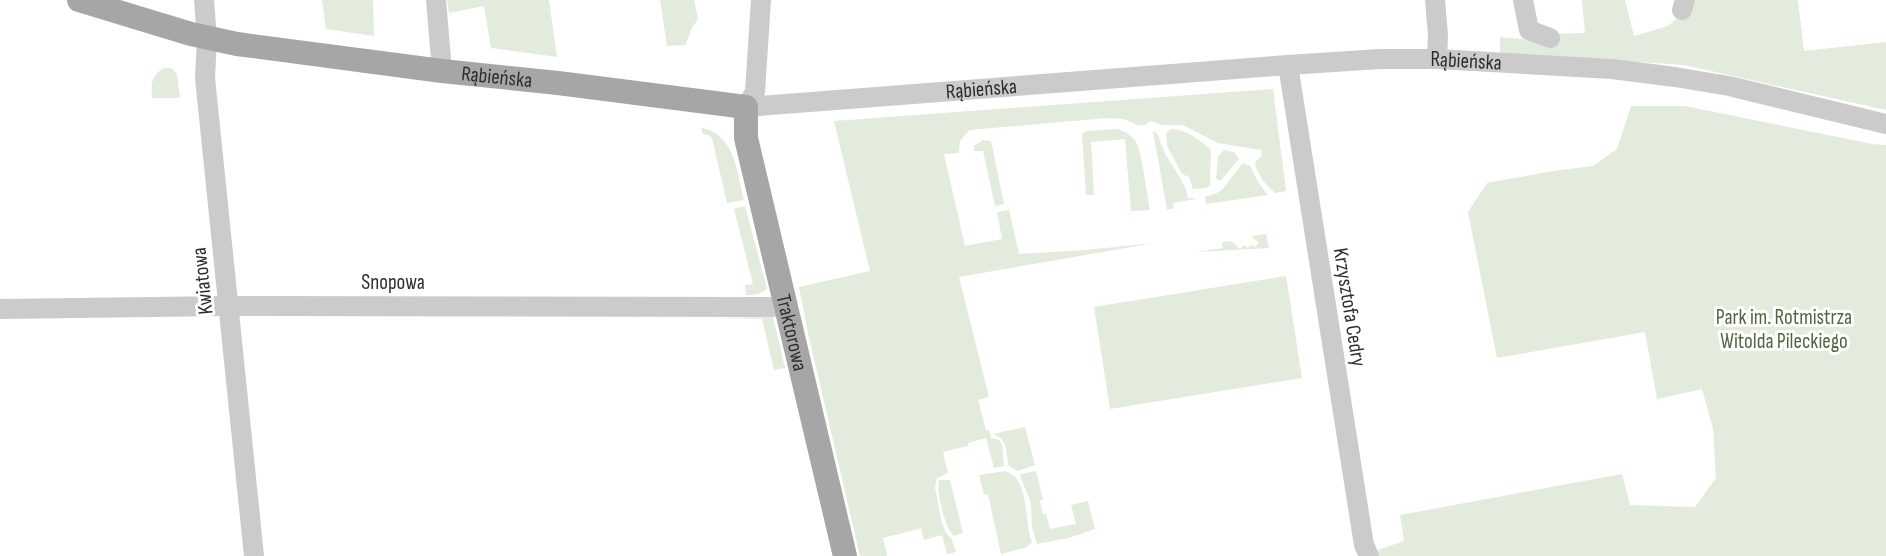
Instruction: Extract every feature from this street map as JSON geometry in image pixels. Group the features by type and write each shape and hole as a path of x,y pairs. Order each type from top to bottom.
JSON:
{"main road":[{"name":"Rąbieńska","path":"79,0 207,38 442,71 746,107"},
{"name":"Traktorowa","path":"746,107 746,138 845,556"}],"street":[{"name":"Kwiatowa","path":"204,0 207,38 205,78 254,556"},
{"path":"436,0 442,71"},
{"path":"746,107 755,92 761,0"},
{"path":"1434,0 1438,37 1437,59"},
{"path":"1523,0 1529,30 1550,38"},
{"name":"Rąbieńska","path":"746,107 1288,65 1380,59 1437,59 1612,69 1675,77 1729,86 1886,124"},
{"name":"Krzysztofa Cedry","path":"1288,65 1364,545 1369,556"},
{"name":"Snopowa","path":"0,309 228,306 773,307 786,304"}],"green space":[{"path":"322,0 373,0 374,36 326,29"},
{"path":"447,0 549,0 557,57 491,48 484,6 449,13"},
{"path":"660,0 694,0 698,19 685,45 667,46"},
{"path":"1582,0 1625,0 1634,36 1668,26 1694,4 1694,0 1798,0 1804,51 1886,42 1886,110 1684,65 1500,53 1500,37 1544,41 1549,34 1585,33"},
{"path":"164,68 171,68 177,74 180,98 152,98 153,80 156,74"},
{"path":"1273,89 1286,191 1275,193 1263,181 1255,166 1256,161 1262,156 1261,150 1218,143 1183,125 1162,125 1150,121 1140,126 1123,119 1107,118 969,130 960,141 959,153 944,154 965,246 1002,239 997,212 1009,210 1019,254 1154,243 959,277 989,397 978,400 986,430 989,430 991,438 999,440 1002,444 1004,466 994,468 986,438 968,443 968,446 943,452 948,473 937,478 935,487 941,520 956,552 947,554 942,535 924,540 921,529 926,527 883,538 887,556 860,556 799,287 870,271 834,121"},
{"name":"Park im. Rotmistrza Witolda Pileckiego","path":"1631,106 1685,106 1886,145 1886,556 1379,556 1378,550 1404,541 1400,515 1622,474 1630,505 1695,507 1716,478 1713,428 1702,389 1657,399 1645,332 1497,358 1468,212 1487,183 1593,166 1617,149"},
{"path":"701,128 712,131 728,146 733,156 744,200 727,203 712,138 703,134"},
{"path":"1116,129 1130,135 1138,147 1150,210 1131,211 1125,139 1091,142 1094,195 1086,195 1082,134 1087,131"},
{"path":"1171,129 1188,133 1211,150 1210,185 1207,188 1193,189 1189,177 1182,174 1167,146 1166,133"},
{"path":"1153,131 1158,135 1165,153 1184,185 1188,198 1195,198 1173,203 1174,208 1167,210"},
{"path":"983,140 991,141 1004,204 995,206 983,151 974,151 974,146"},
{"path":"1224,150 1234,152 1239,159 1219,181 1216,178 1218,157"},
{"path":"1243,163 1250,166 1268,195 1206,204 1205,197 1222,190"},
{"path":"745,206 767,289 754,295 746,295 745,285 753,284 734,209"},
{"path":"1266,234 1269,248 1196,252 1223,248 1222,242 1231,241 1240,249 1244,245 1248,248 1251,245 1255,247 1259,243 1251,236"},
{"path":"1286,276 1302,378 1110,409 1094,307"},
{"path":"773,317 785,368 774,370 762,319 718,318"},
{"path":"1025,427 1035,465 1018,471 1009,466 1004,443 993,434"},
{"path":"1005,471 1019,483 1023,492 1032,542 1027,547 1001,554 988,494 984,495 979,475"},
{"path":"1036,471 1043,500 1040,501 1043,514 1046,514 1050,529 1076,524 1071,505 1088,501 1095,529 1068,538 1037,544 1032,527 1031,503 1020,476"},
{"path":"939,480 950,480 963,533 954,536 947,526 940,501"}]}
